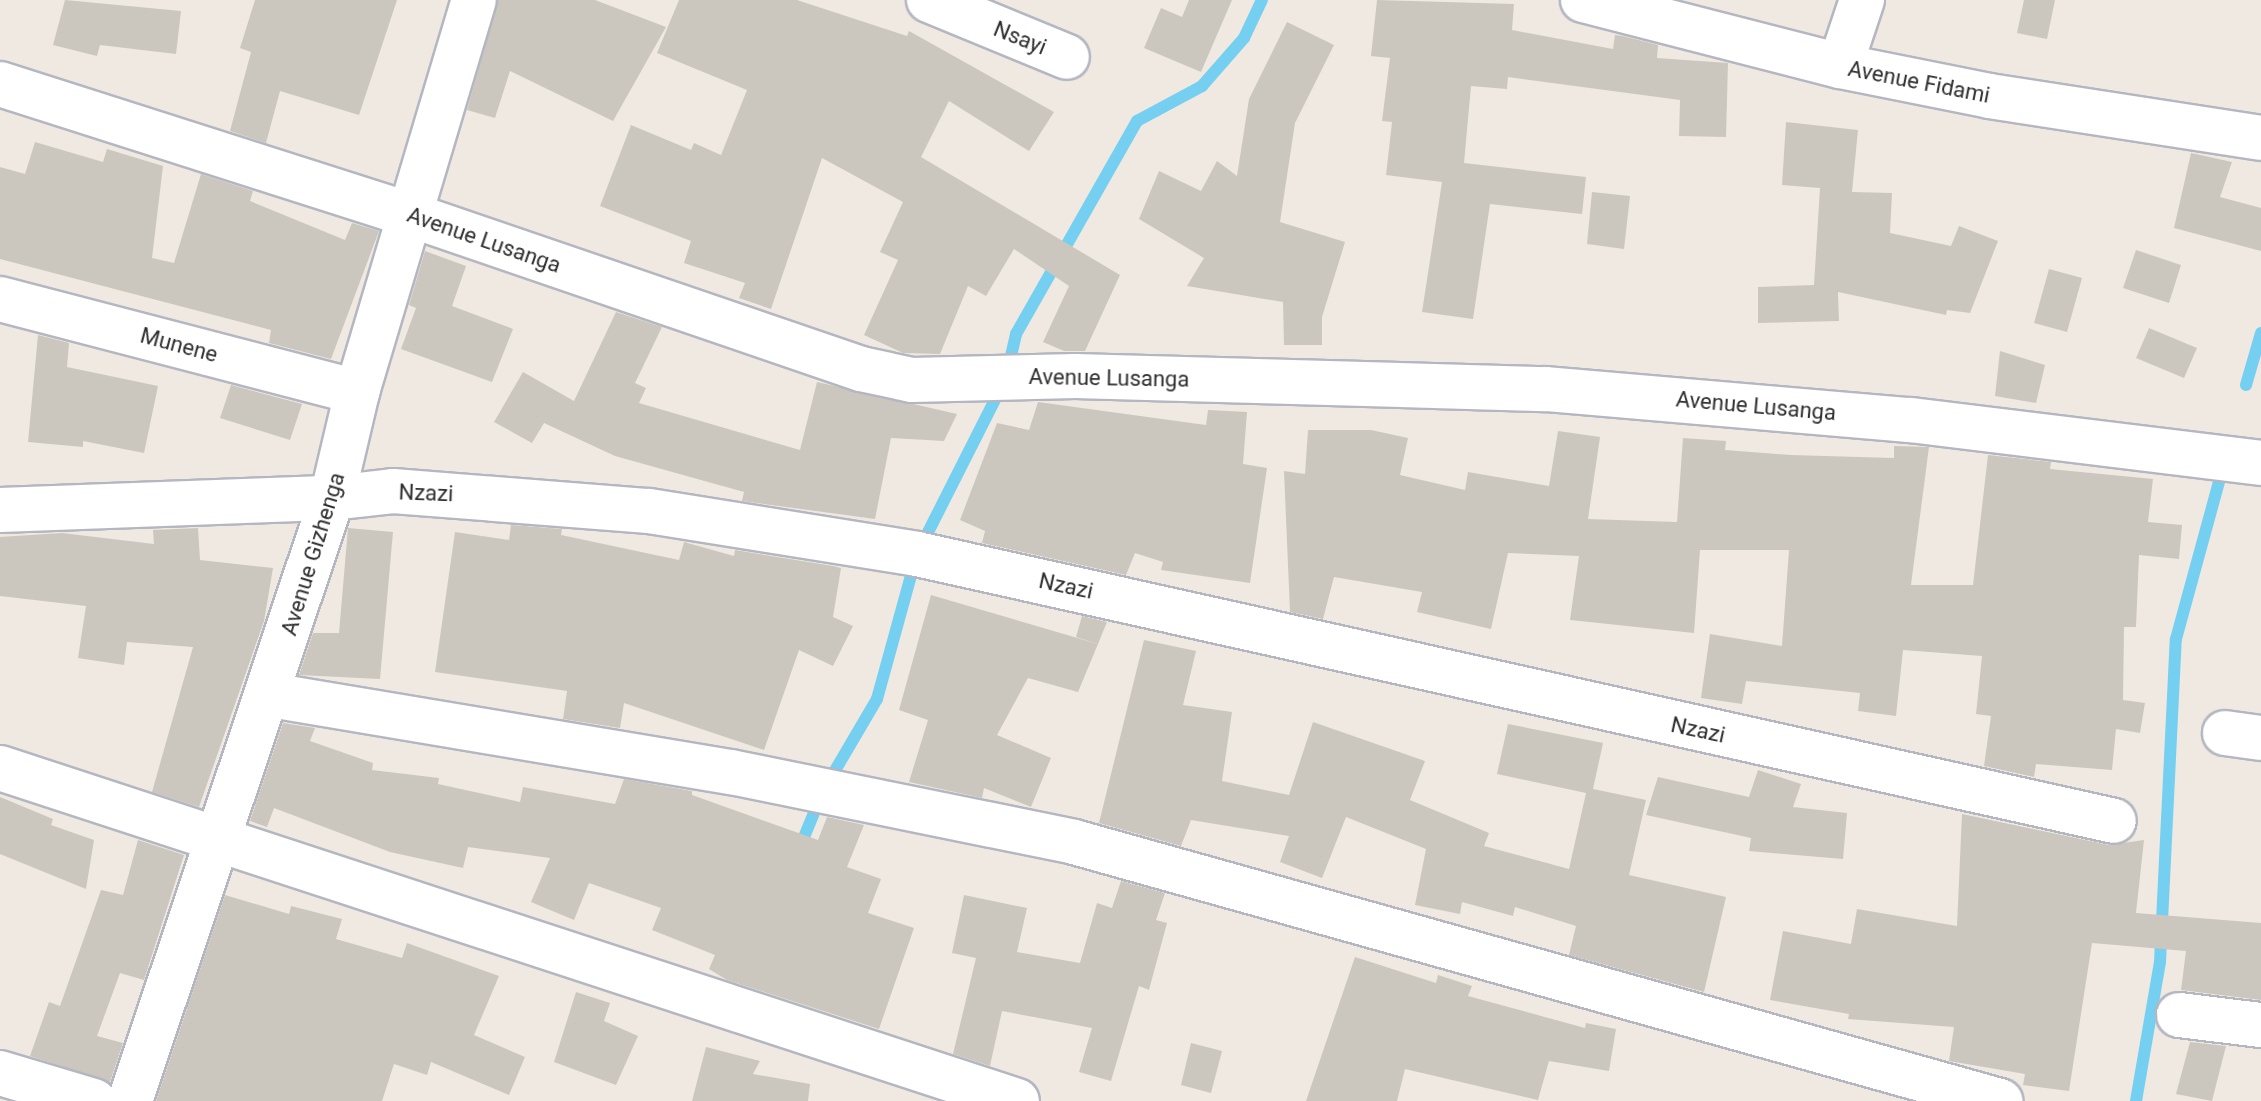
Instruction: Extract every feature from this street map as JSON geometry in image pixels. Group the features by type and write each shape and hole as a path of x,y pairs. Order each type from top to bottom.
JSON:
{"street":[{"name":"Avenue Gizhenga","path":"130,1101 216,837 270,695 332,498 357,392 474,0"},
{"name":"Nsayi","path":"929,0 1067,57"},
{"name":"Avenue Fidami","path":"1583,0 1840,66 1990,96 2261,138"},
{"path":"1840,66 1862,0"},
{"name":"Avenue Lusanga","path":"0,84 411,215 861,369 912,380 1075,376 1546,389 1911,420 2261,463"},
{"name":"Munene","path":"0,299 357,392"},
{"name":"Nzazi","path":"0,510 332,498 393,491 498,496 649,511 917,554 2114,821"},
{"path":"270,695 731,772 1074,842 2000,1101"},
{"path":"0,768 1017,1101"},
{"path":"2179,1015 2261,1025"},
{"path":"0,1073 94,1101"}],"building":[{"path":"65,0 181,11 176,54 100,45 97,56 53,45"},
{"path":"255,0 397,0 359,115 280,91 266,143 230,131 251,52 240,48"},
{"path":"498,0 595,0 666,27 613,121 510,71 495,118 467,110"},
{"path":"679,0 797,0 907,36 909,31 1054,112 1029,151 949,101 921,157 1120,275 1085,351 1064,351 1043,342 1069,286 1014,249 986,296 968,286 940,354 903,353 864,335 898,260 880,252 903,202 822,158 771,309 739,298 745,283 684,263 691,241 600,206 631,125 691,150 694,143 721,155 747,90 657,53"},
{"path":"1189,0 1232,0 1201,72 1144,48 1161,8 1182,17"},
{"path":"1377,0 1514,4 1512,30 1613,49 1615,35 1623,36 1658,45 1657,58 1728,63 1726,137 1679,136 1680,100 1508,77 1507,89 1471,86 1464,163 1586,177 1582,214 1490,204 1473,319 1422,312 1442,182 1386,175 1392,122 1382,121 1390,58 1371,56"},
{"path":"2024,0 2055,0 2047,39 2017,33"},
{"path":"1287,22 1334,45 1295,123 1280,222 1345,242 1322,317 1322,345 1284,345 1283,302 1187,286 1204,258 1139,219 1159,171 1201,191 1217,161 1237,176 1249,99"},
{"path":"1786,122 1858,130 1852,192 1892,193 1890,233 1951,246 1959,226 1998,241 1970,313 1947,310 1946,315 1838,292 1839,321 1758,323 1758,287 1814,285 1820,188 1782,185"},
{"path":"35,142 103,162 107,149 163,166 152,258 174,263 201,174 253,191 250,201 345,240 352,223 379,231 331,359 269,343 271,330 0,259 0,167 25,174"},
{"path":"2191,153 2232,162 2220,197 2261,208 2261,251 2174,228"},
{"path":"1592,192 1630,196 1624,249 1587,244"},
{"path":"2136,250 2181,265 2169,303 2123,288"},
{"path":"425,251 466,266 452,306 513,329 492,382 401,349 416,308 409,305"},
{"path":"2049,269 2082,278 2067,332 2034,323"},
{"path":"616,312 662,327 635,383 646,388 639,403 800,450 817,382 957,414 944,441 891,438 875,519 742,501 744,492 615,456 544,423 532,443 494,422 523,372 574,401"},
{"path":"2149,328 2197,348 2184,378 2136,358"},
{"path":"38,335 69,343 67,367 158,386 144,453 83,441 83,447 28,442"},
{"path":"2000,351 2045,365 2036,403 1995,396"},
{"path":"231,385 302,404 290,440 220,418"},
{"path":"1038,402 1206,425 1208,410 1247,412 1243,464 1267,468 1250,583 1161,570 1163,562 1135,553 1126,575 982,543 985,531 960,520 997,423 1029,430"},
{"path":"1308,430 1371,430 1408,438 1400,475 1465,490 1468,472 1549,486 1558,431 1600,437 1588,519 1677,522 1683,438 1726,441 1725,450 1791,455 1894,458 1894,446 1929,447 1911,585 1973,585 1988,455 2051,462 2050,469 2153,479 2148,522 2182,525 2179,559 2139,555 2136,627 2124,627 2123,700 2145,703 2140,733 2116,729 2112,770 2036,764 2034,777 1984,766 1991,716 1976,714 1982,656 1903,650 1896,716 1858,711 1860,693 1746,681 1742,704 1701,698 1710,634 1782,646 1789,550 1700,550 1694,633 1570,620 1579,556 1508,553 1491,629 1417,612 1422,592 1334,577 1323,619 1290,612 1284,471 1305,474"},
{"path":"511,525 562,529 561,535 679,560 684,542 734,556 735,550 841,568 833,617 853,626 833,666 799,650 764,750 624,703 620,728 563,719 567,691 435,672 455,532 509,540"},
{"path":"198,528 200,560 273,568 264,621 199,807 152,792 193,647 127,642 124,665 78,658 86,606 0,596 0,537 62,533 154,544 153,530"},
{"path":"348,528 393,532 380,679 299,675 313,633 339,633"},
{"path":"931,595 1098,644 1078,692 1028,678 997,735 1051,758 1031,807 984,788 982,798 909,782 928,720 899,710"},
{"path":"1082,616 1107,622 1098,644 1076,637"},
{"path":"1144,640 1196,651 1183,705 1232,712 1222,781 1289,795 1313,722 1425,761 1410,800 1489,833 1484,846 1569,869 1586,793 1497,774 1508,724 1603,743 1593,789 1646,800 1629,875 1726,897 1704,992 1569,955 1576,926 1515,907 1513,916 1462,902 1460,914 1415,905 1426,849 1346,817 1322,878 1280,862 1289,836 1191,820 1181,846 1099,823"},
{"path":"283,723 315,728 310,741 373,763 372,770 439,778 438,784 520,802 523,787 615,804 624,779 692,791 692,795 818,840 827,817 864,825 847,867 881,879 868,913 914,928 879,1029 727,980 709,969 715,955 652,930 661,908 589,883 574,920 531,902 550,858 468,847 463,868 390,852 274,808 267,827 250,821"},
{"path":"1758,770 1801,784 1793,807 1847,813 1843,859 1749,851 1751,838 1646,815 1658,777 1749,797"},
{"path":"0,797 53,819 51,825 94,840 86,889 0,854"},
{"path":"1962,814 2109,845 2144,840 2136,913 2261,923 2261,1000 2181,990 2186,951 2092,943 2069,1091 2023,1085 2025,1074 1949,1061 1954,1027 1848,1019 1849,1014 1770,1000 1783,931 1851,944 1857,909 1957,926"},
{"path":"138,840 184,855 144,980 120,973 97,1036 123,1043 110,1082 30,1056 49,1002 60,1006 101,890 123,895"},
{"path":"1121,881 1165,893 1156,920 1167,923 1149,990 1139,986 1111,1081 1079,1072 1092,1028 1002,1011 990,1066 953,1054 976,958 952,953 964,895 1027,908 1017,952 1080,963 1097,903 1112,908"},
{"path":"225,895 289,914 291,906 342,919 336,939 402,958 407,943 499,976 474,1035 525,1057 509,1095 431,1062 427,1075 394,1064 382,1101 156,1101"},
{"path":"1355,957 1436,983 1438,975 1472,986 1468,996 1585,1028 1586,1023 1616,1029 1609,1071 1549,1061 1538,1100 1405,1069 1397,1101 1306,1101"},
{"path":"576,992 610,1003 604,1021 638,1036 616,1085 554,1062"},
{"path":"2190,1042 2226,1046 2212,1101 2176,1094"},
{"path":"1191,1043 1222,1051 1211,1093 1181,1085"},
{"path":"706,1047 760,1061 753,1074 810,1084 808,1101 692,1101"}],"waterway":[{"path":"1008,369 1016,334 1137,121 1202,86 1244,38 1262,0"},
{"path":"2246,385 2261,333"},
{"path":"800,847 823,791 877,699 917,554 1002,386"},
{"path":"2136,1101 2160,962 2176,639 2220,478"}]}
